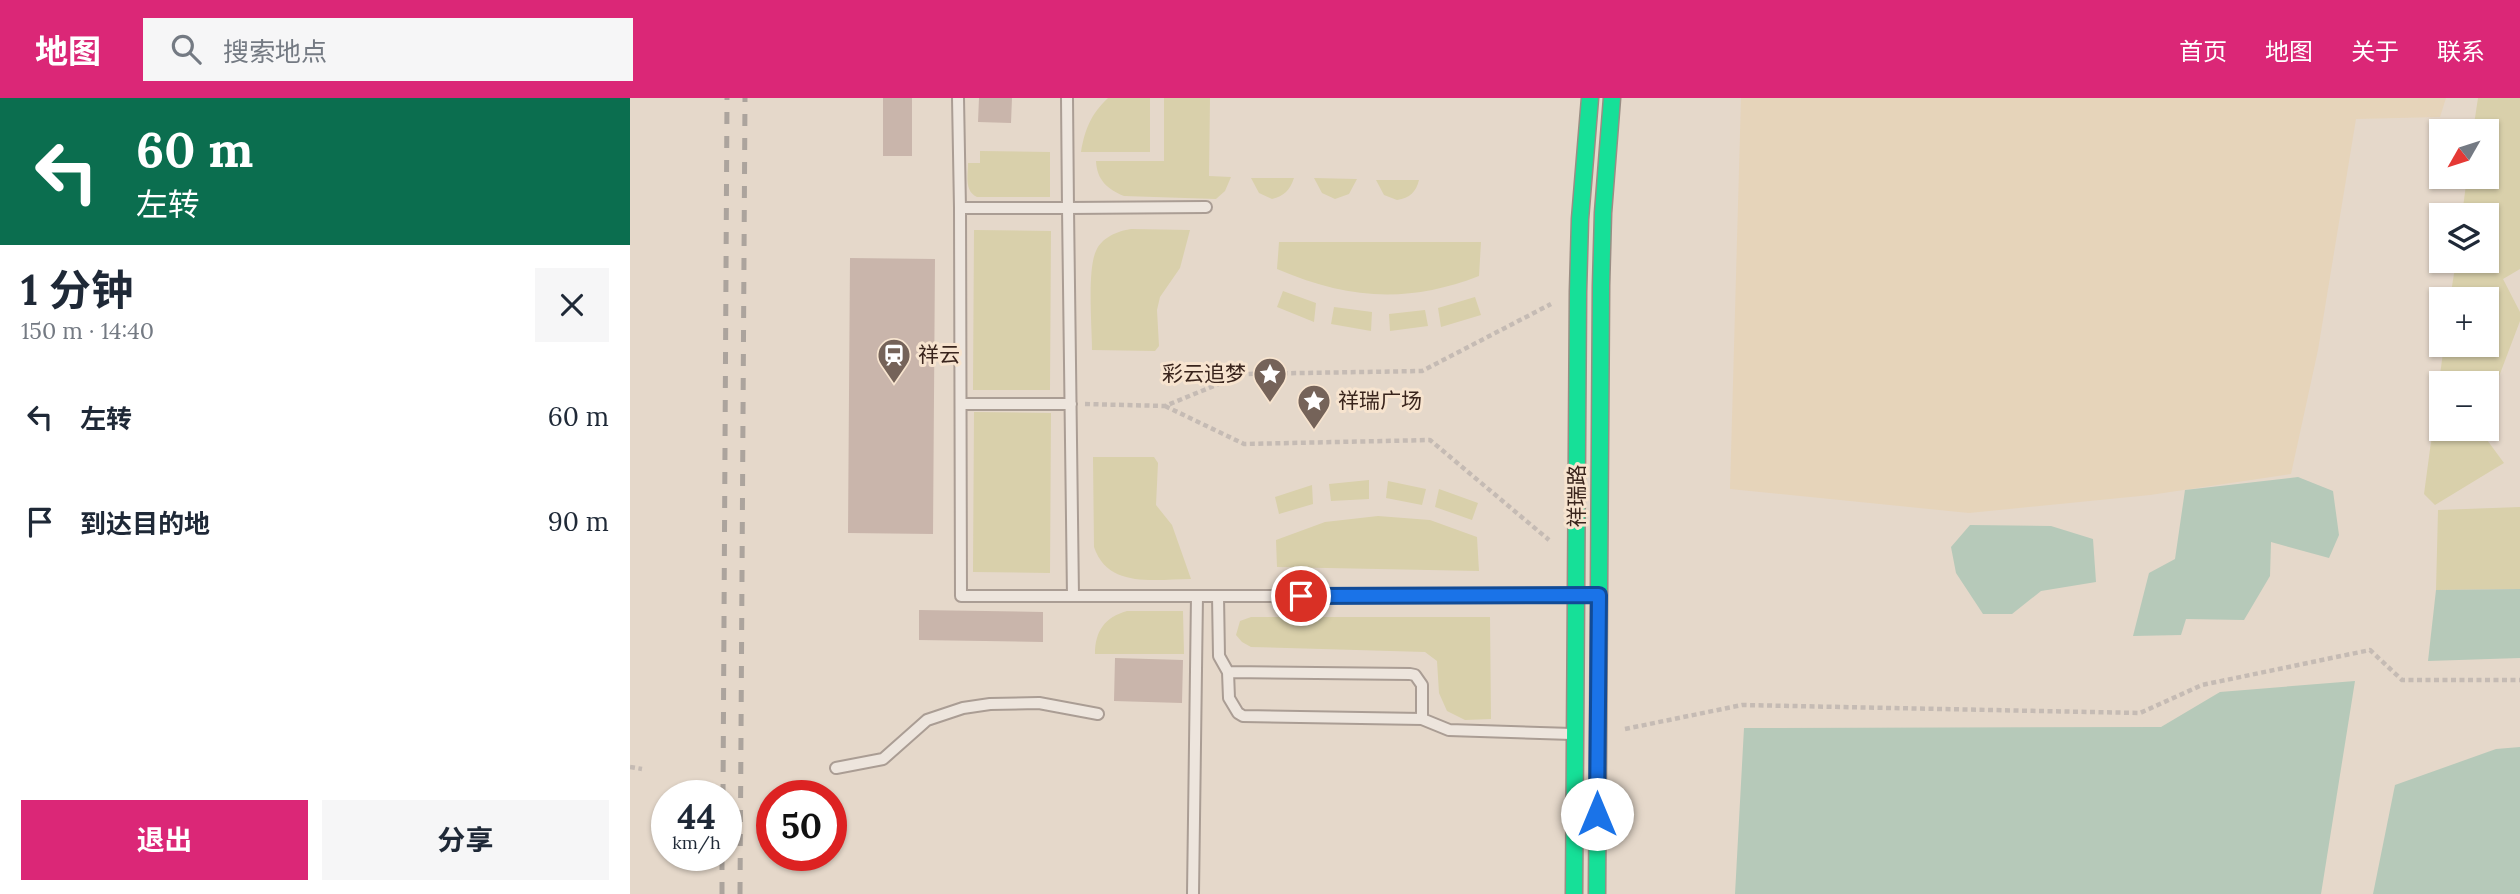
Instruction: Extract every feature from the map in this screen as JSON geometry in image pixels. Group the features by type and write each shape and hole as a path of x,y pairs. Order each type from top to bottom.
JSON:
{"main road":[{"name":"祥瑞路","path":"1574,894 1578,292 1580,219 1590,98"},
{"name":"祥瑞路","path":"1597,894 1602,260 1612,98"}],"lane":[{"path":"958,98 961,596 1599,595"},
{"path":"1067,98 1073,596"},
{"path":"960,208 1206,207"},
{"path":"961,404 1070,404"},
{"path":"1218,596 1219,656 1228,672 1228,698 1243,716 1422,719 1449,730 1597,734"},
{"path":"1193,894 1197,597"},
{"path":"1228,672 1415,675 1422,685 1422,719"},
{"path":"836,768 883,759 928,720 963,708 990,704 1039,703 1098,714"}],"path":[{"path":"1070,404 1165,405 1243,374 1422,371 1578,292"},
{"path":"1165,405 1244,444 1430,440 1535,530 1576,559"},
{"path":"1597,734 1742,705 2140,713 2202,685 2370,650 2402,680 2520,680"},
{"path":"630,767 642,769"}],"shaded area":[{"path":"1108,98 1150,98 1150,152 1081,152 1090,122"},
{"path":"1164,98 1210,98 1209,176 1231,177 1225,191 1216,199 1124,196 1108,187 1101,179 1096,161 1164,161"},
{"path":"1741,98 2446,98 2440,117 2356,119 2318,350 2291,474 2150,495 1969,513 1730,489"},
{"path":"2478,98 2520,98 2520,269 2503,279 2520,312 2520,321 2499,376 2499,371 2441,371 2442,357 2499,357 2499,287 2452,287 2454,273 2499,273 2499,203 2464,203 2465,189 2499,189 2499,119 2475,119"},
{"path":"980,151 1050,152 1050,197 977,197 970,191 968,163 980,163"},
{"path":"1251,178 1294,178 1286,192 1272,199 1259,193"},
{"path":"1314,178 1357,179 1349,194 1335,199 1322,193"},
{"path":"1376,180 1419,180 1412,194 1397,200 1384,195"},
{"path":"974,230 1051,231 1050,390 973,390"},
{"path":"1190,230 1180,268 1160,297 1157,310 1159,346 1155,351 1092,350 1093,260 1102,242 1121,231"},
{"path":"1279,242 1481,242 1479,276 1427,291 1402,294 1353,292 1328,287 1277,269"},
{"path":"1283,291 1316,303 1314,322 1277,307"},
{"path":"1475,297 1481,315 1441,327 1438,308"},
{"path":"1334,307 1372,312 1371,331 1331,324"},
{"path":"1425,310 1428,326 1390,331 1389,314"},
{"path":"974,412 1051,413 1050,573 973,572"},
{"path":"2431,441 2488,441 2504,463 2435,505 2424,494"},
{"path":"1093,457 1154,457 1158,463 1156,505 1172,525 1191,579 1134,579 1110,570 1101,560 1094,547"},
{"path":"2298,477 2333,491 2339,535 2329,558 2271,542 2270,576 2244,620 2186,619 2181,635 2133,636 2149,573 2175,559 2185,490"},
{"path":"1369,480 1369,499 1331,501 1329,484"},
{"path":"1388,481 1426,489 1422,505 1386,498"},
{"path":"1312,485 1313,504 1279,514 1275,497"},
{"path":"1439,489 1478,503 1472,520 1435,507"},
{"path":"2520,507 2520,589 2436,590 2438,510"},
{"path":"1378,516 1430,520 1477,537 1479,571 1277,567 1276,540 1325,522"},
{"path":"1970,525 2051,526 2093,539 2096,582 2041,591 2012,614 1983,614 1956,573 1951,547"},
{"path":"2520,589 2520,658 2428,661 2436,590"},
{"path":"1127,611 1183,611 1184,654 1095,654 1097,638 1103,626 1113,617"},
{"path":"1251,617 1490,617 1491,719 1465,720 1447,711 1439,693 1437,661 1425,652 1251,647 1236,635 1240,621"},
{"path":"2355,681 2321,894 1735,894 1744,728 2161,727 2220,692"},
{"path":"2520,747 2520,894 2373,894 2395,785 2496,749"}],"building":[{"path":"883,98 912,98 912,156 883,156"},
{"path":"979,98 1012,98 1011,123 978,122"},
{"path":"850,258 935,259 933,534 848,533"},
{"path":"919,610 1043,612 1043,642 919,640"},
{"path":"1115,658 1183,660 1182,703 1114,701"}],"railway":[{"path":"723,780 727,98"},
{"path":"740,894 745,98"},
{"path":"722,871 722,894"}],"traffic: fast":[{"path":"1574,894 1578,292 1580,219 1590,98"},
{"path":"1597,894 1601,286 1603,213 1612,98"}],"place":[{"name":"祥云","path":"894,385"},
{"name":"彩云追梦","path":"1270,404"},
{"name":"祥瑞广场","path":"1314,431"}],"route":[{"path":"1301,596 1599,595 1597,814"}]}
